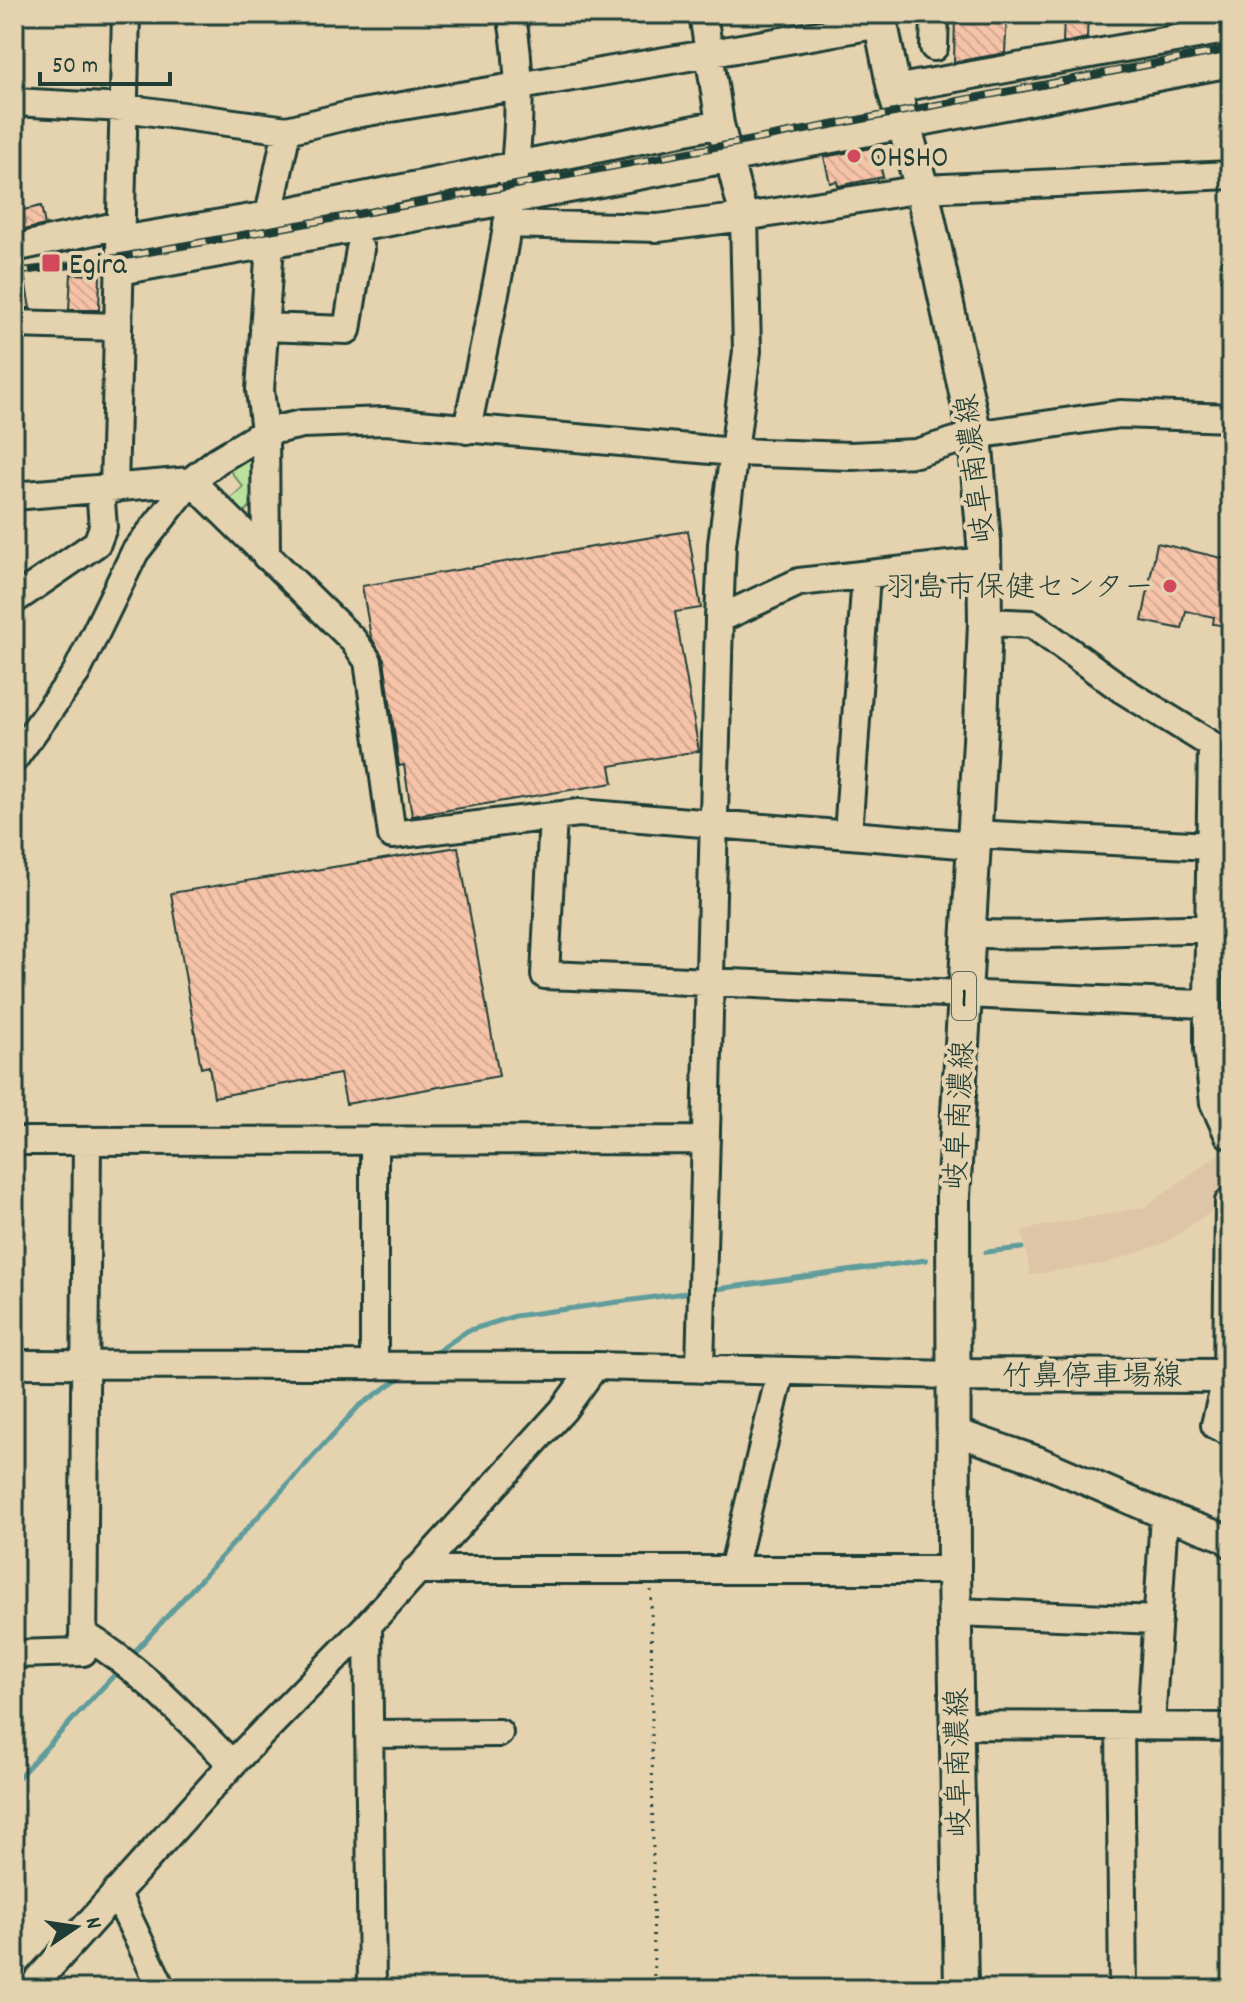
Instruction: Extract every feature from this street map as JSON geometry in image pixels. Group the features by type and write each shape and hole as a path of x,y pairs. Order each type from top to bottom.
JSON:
{"main road":[{"name":"岐阜南濃線","path":"880,19 894,89 922,189 975,435 984,561 985,622 953,1197 954,1570 961,1989"},
{"name":"竹鼻停車場線","path":"953,1375 1229,1376"}],"street":[{"path":"14,600 97,543 103,527 118,327 126,14"},
{"path":"467,430 509,212 514,166 519,88 517,43 511,14"},
{"path":"700,1369 722,544 747,351 744,217 720,124 703,14"},
{"path":"934,47 935,14"},
{"path":"14,102 124,108 287,130 350,115 519,88 880,19"},
{"path":"894,89 1231,29"},
{"path":"120,271 270,245 509,212 728,157 1231,63"},
{"path":"14,248 269,215 720,124"},
{"path":"269,215 287,130"},
{"path":"509,212 658,228 922,189 1231,175"},
{"path":"266,556 265,432 260,390 270,245"},
{"path":"264,327 347,330 360,249"},
{"path":"14,324 118,327"},
{"path":"14,759 76,673 135,552 191,481 218,460 265,432 302,424 385,421 734,452 851,456 916,453 975,435 1120,414 1231,418"},
{"path":"14,496 191,481"},
{"path":"191,481 353,640 368,661 392,835 579,813 848,835 1221,846"},
{"path":"719,619 799,582 984,561"},
{"path":"848,835 866,575"},
{"path":"985,622 1032,624 1123,690 1212,745 1221,846 1220,929 1208,1004 1208,1049 1214,1103 1228,1134"},
{"path":"553,816 545,975 964,996 1208,1004"},
{"path":"968,933 1017,937 1073,931 1220,929"},
{"path":"374,1140 376,1365"},
{"path":"14,1141 706,1140"},
{"path":"14,1654 83,1652 94,1641 85,1363 87,1141"},
{"path":"1229,1202 1229,1376 1215,1425 1231,1433"},
{"path":"14,1364 595,1366 953,1375"},
{"path":"30,1989 232,1764 368,1625 563,1410 595,1366"},
{"path":"733,1570 781,1371"},
{"path":"955,1432 1037,1460 1223,1537 1231,1544"},
{"path":"1151,1726 1164,1515"},
{"path":"416,1570 954,1570"},
{"path":"955,1612 1158,1620"},
{"path":"368,1625 372,1989"},
{"path":"94,1641 152,1684 232,1764"},
{"path":"956,1725 1231,1727"},
{"path":"1120,1726 1123,1989"},
{"path":"369,1734 499,1733"},
{"path":"116,1892 162,1989"}],"path":[{"path":"650,1570 654,1989"}],"shaded area":[{"path":"1221,942 1231,943 1231,1129 1218,1101"},
{"path":"1231,1145 1231,1198 1165,1243 1108,1263 1030,1275 1022,1230 1145,1207"}],"green space":[{"path":"263,438 264,494 235,520 222,506 243,487 223,462"}],"building":[{"path":"955,14 1007,14 1005,53 954,62"},
{"path":"1064,14 1088,14 1087,38 1063,43"},
{"path":"876,147 883,177 838,186 837,181 830,183 824,157"},
{"path":"41,206 45,225 14,232 14,223 22,221 19,211"},
{"path":"22,263 30,308 14,308 14,264"},
{"path":"71,274 100,275 99,310 69,310"},
{"path":"688,531 701,608 675,612 699,751 610,766 613,783 412,816 404,765 399,766 384,659 371,637 362,586"},
{"path":"1157,543 1231,560 1231,620 1228,619 1226,626 1213,624 1214,617 1186,611 1182,629 1142,621"},
{"path":"458,847 499,1076 346,1104 340,1074 214,1097 209,1066 201,1068 171,893"}],"waterway":[{"path":"986,1252 1022,1248"},
{"path":"710,1290 926,1260"},
{"path":"434,1354 467,1331 515,1316 692,1292"},
{"path":"129,1658 359,1406 403,1376"},
{"path":"14,1782 120,1669"}],"railway":[{"path":"14,272 88,263 468,194 1231,49"}],"place":[{"name":"OHSHO","path":"854,156"},
{"name":"Egira","path":"51,263"},
{"name":"羽島市保健センター","path":"1170,586"}]}
